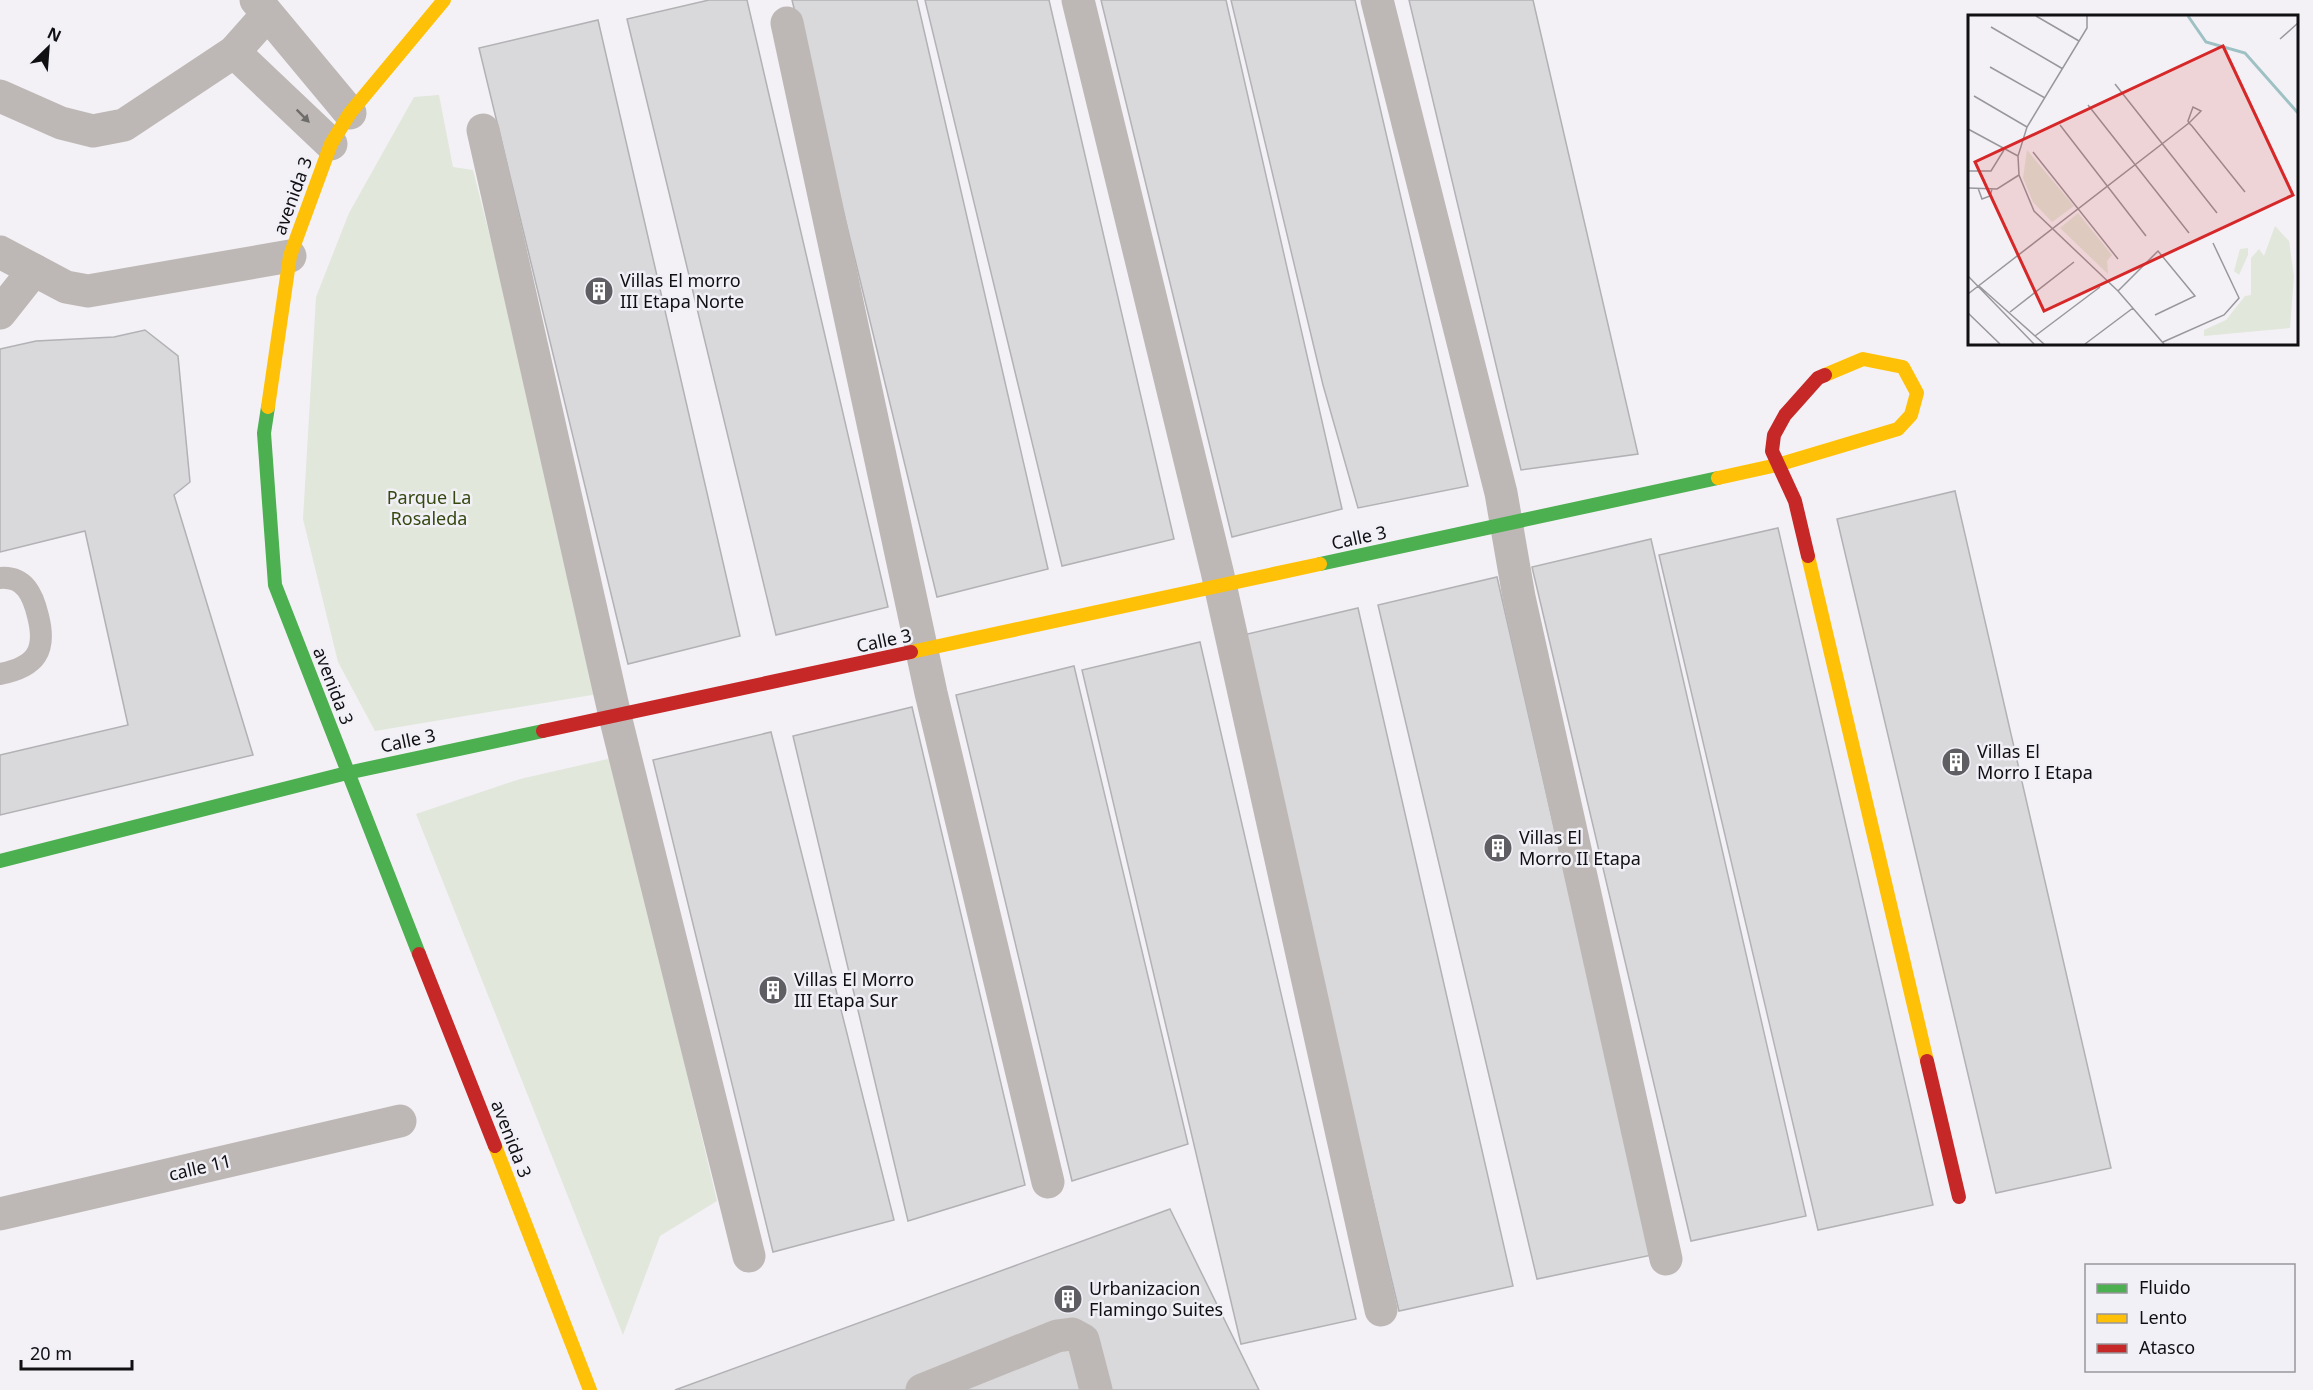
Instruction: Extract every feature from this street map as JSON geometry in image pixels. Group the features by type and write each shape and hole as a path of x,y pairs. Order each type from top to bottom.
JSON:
{"street":[{"name":"avenida 3","path":"444,0 350,113 331,144 290,256 264,433 275,585 590,1390"},
{"path":"1078,0 1220,585 1381,1310"},
{"path":"1377,0 1501,493 1518,597 1666,1258"},
{"path":"0,96 61,123 93,131 124,125 234,52 261,8 350,113"},
{"path":"787,23 922,651 1048,1182"},
{"path":"234,52 331,144"},
{"path":"483,130 615,716 749,1256"},
{"path":"0,252 66,287 88,291 290,256"},
{"path":"0,313 34,270"},
{"name":"Calle 3","path":"0,861 347,773 1220,585 1506,526 1777,465 1898,429 1911,415 1917,393 1903,367 1863,359 1818,378 1785,415 1774,435 1772,451 1777,465"},
{"path":"1777,465 1795,501 1959,1197"},
{"name":"calle 11","path":"0,1214 400,1121"},
{"path":"922,1390 1057,1335 1072,1334 1083,1340 1096,1390"}],"lane":[{"path":"0,578 18,581 33,594 42,633 42,643 33,660 20,670 0,674"}],"green space":[{"name":"Parque La Rosaleda","path":"439,95 453,167 473,170 543,445 598,694 375,731 338,662 303,519 316,297 349,213 414,97"},
{"path":"612,758 717,1201 660,1236 623,1335 416,814 520,779"}],"building":[{"path":"709,0 747,0 888,607 776,635 627,19"},
{"path":"792,0 917,0 1048,569 937,597"},
{"path":"925,0 1049,0 1174,539 1062,566"},
{"path":"1101,0 1226,0 1342,509 1232,537"},
{"path":"1231,0 1355,0 1468,486 1358,508 1323,385"},
{"path":"1409,0 1533,0 1638,454 1521,470"},
{"name":"Villas El morro III Etapa Norte","path":"598,20 740,636 628,664 479,48"},
{"path":"145,330 178,356 190,482 174,495 253,755 0,815 0,755 128,725 85,531 0,552 0,349 36,341 114,337"},
{"name":"Villas El Morro I Etapa","path":"1955,491 2111,1168 1996,1193 1837,519"},
{"path":"1778,528 1933,1205 1818,1230 1659,555"},
{"path":"1651,539 1806,1216 1691,1241 1532,567"},
{"name":"Villas El Morro II Etapa","path":"1497,577 1652,1255 1537,1279 1378,605"},
{"path":"1358,608 1513,1286 1399,1311 1239,636"},
{"path":"1200,642 1356,1319 1241,1344 1082,670"},
{"path":"1074,666 1188,1144 1072,1181 956,695"},
{"path":"912,707 1025,1185 908,1221 793,736"},
{"name":"Villas El Morro III Etapa Sur","path":"771,732 894,1220 773,1252 653,760"},
{"name":"Urbanizacion Flamingo Suites","path":"1170,1209 1259,1390 675,1390"}],"traffic: fast":[{"path":"268,407 264,433 275,585 419,954"},
{"path":"1320,564 1718,478"},
{"path":"0,861 347,773 543,731"}],"traffic: slow":[{"path":"268,407 290,256 331,144 350,113 444,0"},
{"path":"1718,478 1777,465 1898,429 1911,415 1917,393 1903,367 1863,359 1825,375"},
{"path":"1808,556 1927,1061"},
{"path":"911,652 1320,564"},
{"path":"495,1146 590,1390"}],"traffic: jam":[{"path":"1808,556 1795,501 1772,451 1774,435 1785,415 1818,378 1825,375"},
{"path":"543,731 911,652"},
{"path":"419,954 495,1146"},
{"path":"1927,1061 1959,1197"}],"place":[{"name":"Villas El morro III Etapa Norte","path":"599,291"},
{"name":"Villas El Morro I Etapa","path":"1956,762"},
{"name":"Villas El Morro II Etapa","path":"1498,848"},
{"name":"Villas El Morro III Etapa Sur","path":"773,990"},
{"name":"Urbanizacion Flamingo Suites","path":"1068,1299"}]}
